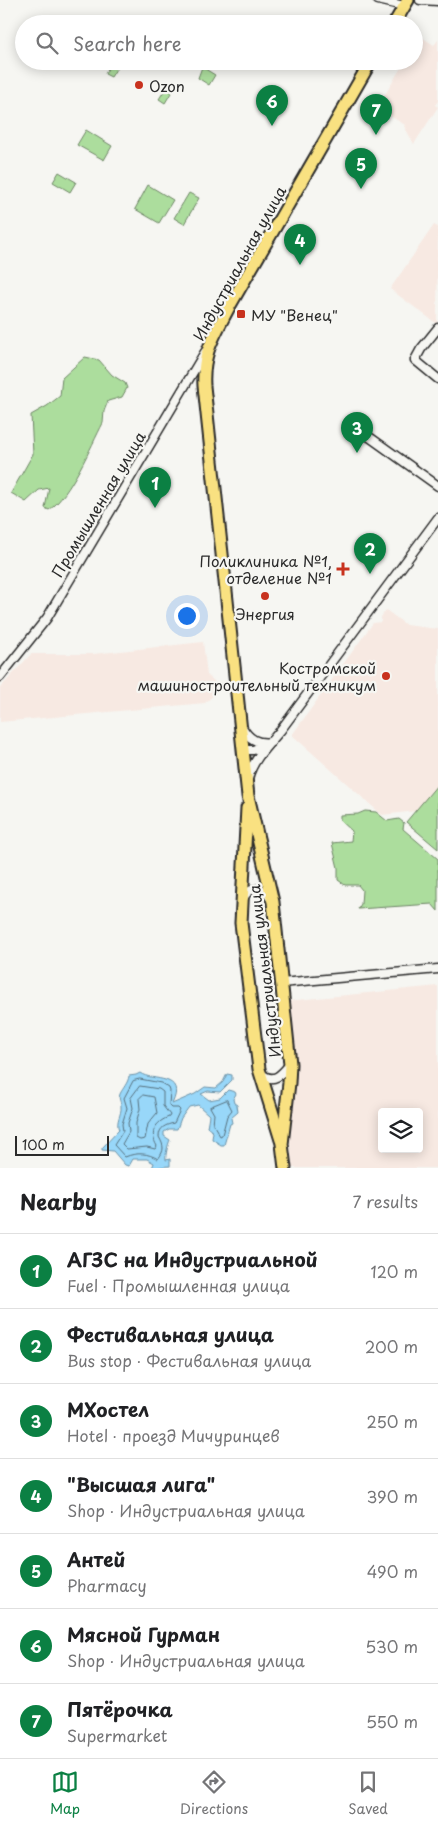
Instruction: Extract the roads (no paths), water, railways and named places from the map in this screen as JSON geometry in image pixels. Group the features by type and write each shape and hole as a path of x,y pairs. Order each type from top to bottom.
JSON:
{"highway":[{"path":"399,15 406,3"},
{"name":"Индустриальная улица","path":"282,1144 290,1083 290,1064 273,902 248,792 203,366 212,340 229,307 366,70"},
{"name":"Индустриальная улица","path":"248,792 241,923 259,1069 282,1144 285,1168"}],"street":[{"path":"378,0 406,3"},
{"path":"420,0 438,1"},
{"path":"438,328 421,349 415,360 438,378"},
{"name":"Промышленная улица","path":"0,677 48,618 212,340"},
{"path":"368,436 438,486"},
{"path":"248,792 249,774 255,763 438,518"},
{"path":"241,723 250,739 264,743 271,742"},
{"path":"244,750 253,750 271,742"},
{"path":"242,902 246,892 260,889 267,893 273,902"},
{"path":"281,983 438,969"},
{"path":"259,1069 266,1078 273,1079 279,1076 290,1064"}],"water":[{"path":"140,1073 172,1083 175,1087 175,1094 172,1104 195,1094 205,1087 216,1088 223,1082 227,1074 232,1075 232,1080 220,1092 208,1091 201,1094 209,1100 220,1098 228,1090 236,1094 233,1099 237,1105 238,1112 231,1118 232,1123 230,1124 224,1145 212,1139 213,1132 207,1127 209,1115 198,1105 189,1107 181,1118 177,1129 169,1129 164,1132 164,1136 170,1140 166,1160 170,1159 170,1166 152,1168 154,1163 147,1159 133,1159 129,1166 125,1165 113,1151 102,1150 119,1130 120,1094 129,1076"}],"place":[{"name":"Ozon","path":"139,85"},
{"name":"Мясной Гурман","path":"272,126"},
{"name":"Пятёрочка","path":"376,135"},
{"name":"Антей","path":"361,189"},
{"name":"\"Высшая лига\"","path":"300,265"},
{"name":"МУ \"Венец\"","path":"241,314"},
{"name":"МХостел","path":"357,453"},
{"name":"АГЗС на Индустриальной","path":"155,508"},
{"name":"Поликлиника №1, отделение №1","path":"343,569"},
{"name":"Фестивальная улица","path":"370,574"},
{"name":"Энергия","path":"265,596"},
{"name":"Костромской машиностроительный техникум","path":"386,676"}]}
